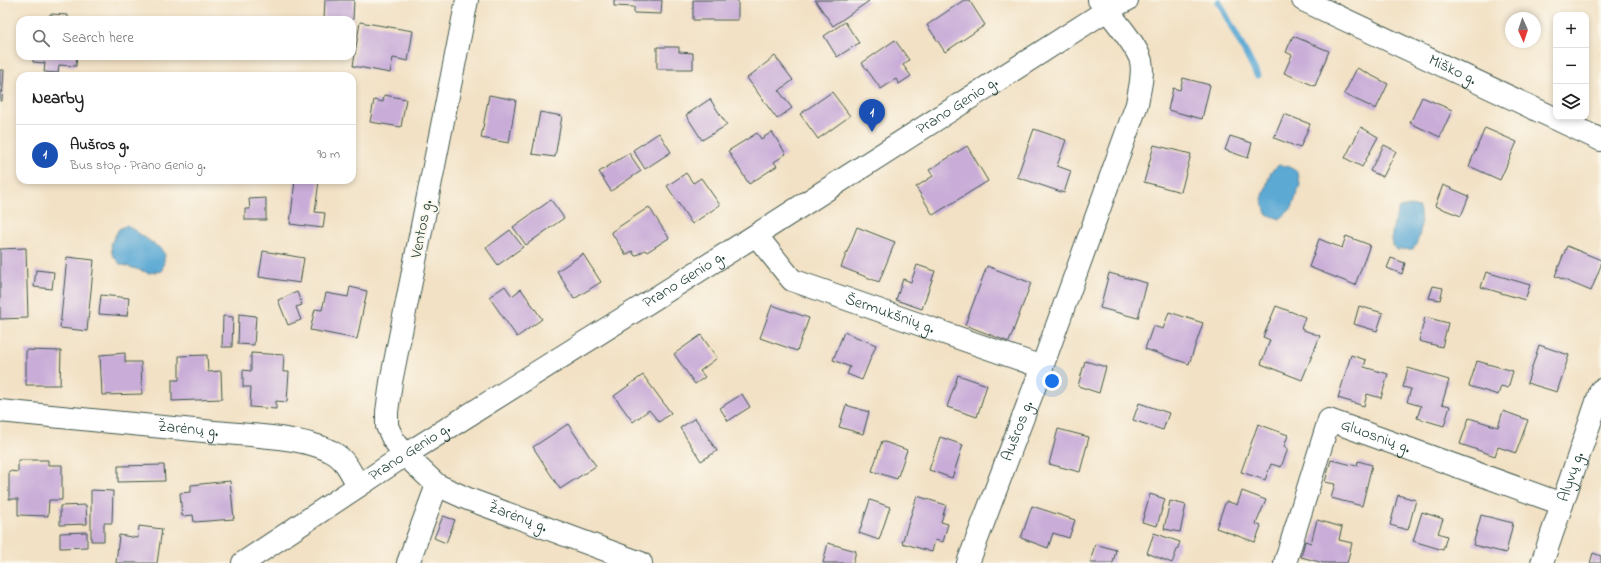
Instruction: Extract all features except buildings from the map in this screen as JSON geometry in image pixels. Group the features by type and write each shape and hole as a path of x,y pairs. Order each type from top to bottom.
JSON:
{"street":[{"name":"Ventos g.","path":"405,455 393,439 387,426 387,412 391,382 468,0"},
{"name":"Prano Genio g.","path":"243,563 405,455 756,235 1103,5 1127,0"},
{"name":"Miško g.","path":"1303,0 1601,140"},
{"name":"Aušros g.","path":"968,563 1042,367 1136,104 1141,82 1141,62 1132,44 1103,5"},
{"name":"Šermukšnių g.","path":"756,235 792,280 1042,367"},
{"name":"Alyvų g.","path":"1542,563 1601,390"},
{"name":"Žarėnų g.","path":"0,411 236,434 313,445 331,451 340,458 349,467 358,486"},
{"name":"Gluosnių g.","path":"1285,563 1329,420 1562,504"},
{"name":"Žarėnų g.","path":"405,455 437,485 468,499 641,563"},
{"path":"408,563 437,485"}],"water":[{"path":"1279,165 1287,166 1298,172 1300,185 1292,208 1280,219 1266,214 1262,199 1271,171"},
{"path":"1411,206 1419,208 1421,224 1418,240 1413,249 1396,250 1393,245 1392,235 1399,208"},
{"path":"127,225 161,249 165,255 162,271 149,273 120,264 112,254 111,243 119,229"}],"waterway":[{"path":"1219,2 1257,75"}],"place":[{"name":"Aušros g.","path":"872,132"}]}
